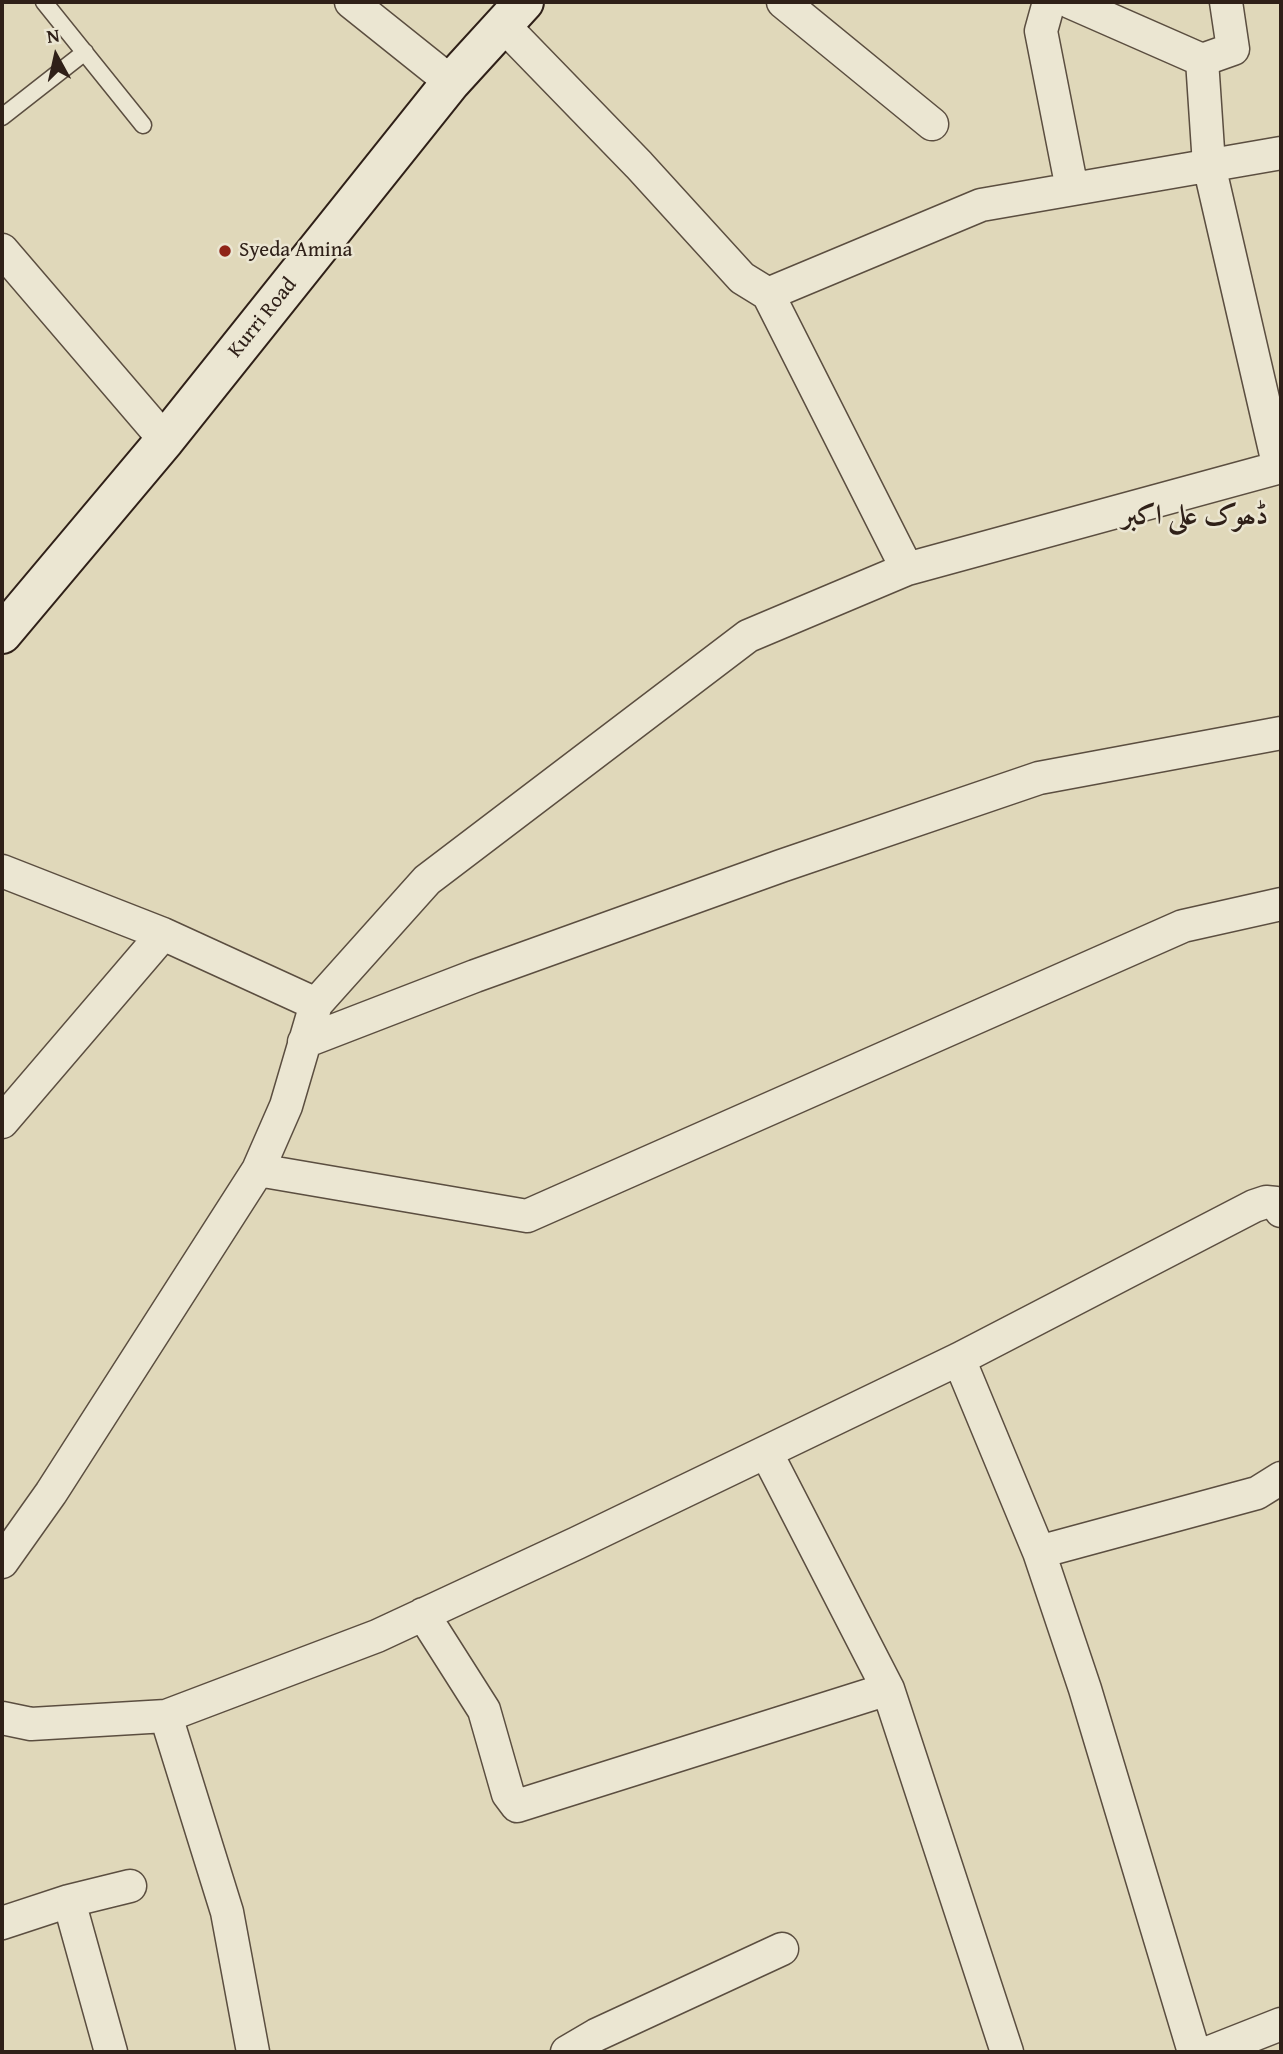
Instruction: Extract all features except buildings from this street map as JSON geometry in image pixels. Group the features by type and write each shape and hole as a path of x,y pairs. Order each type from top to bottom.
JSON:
{"main road":[{"name":"Kurri Road","path":"5,622 165,440 451,82 514,14"}],"street":[{"path":"351,2 451,82"},
{"path":"783,2 932,124"},
{"path":"1049,2 1041,31 1072,189"},
{"path":"1070,2 1202,60 1233,49 1226,2"},
{"path":"514,14 639,166 743,278 768,294 907,569"},
{"path":"2,1562 51,1493 258,1170 286,1106 316,1004 427,880 748,636 907,569 1280,467 1209,165 1202,60"},
{"path":"768,294 981,205 1281,153"},
{"path":"2,250 165,440"},
{"path":"304,1042 475,976 768,870 1039,778 1281,733"},
{"path":"2,872 163,934 316,1004"},
{"path":"258,1170 527,1216 1183,926 1281,904"},
{"path":"2,1122 163,934"},
{"path":"2,1718 31,1724 166,1716 377,1636 959,1359 1254,1206 1266,1202 1276,1203 1281,1211"},
{"path":"959,1359 1039,1552 1089,1702 1194,2052"},
{"path":"766,1452 888,1689 1007,2052"},
{"path":"1039,1552 1257,1493 1281,1478"},
{"path":"423,1614 484,1710 508,1794 516,1806 888,1689"},
{"path":"166,1716 227,1912 253,2052"},
{"path":"2,1923 69,1901 130,1886"},
{"path":"69,1901 111,2052"},
{"path":"567,2052 596,2035 782,1950"},
{"path":"1210,2052 1280,2030"}],"lane":[{"path":"44,2 143,124"},
{"path":"2,117 85,52"}],"place":[{"name":"Syeda Amina","path":"225,251"}],"district":[{"name":"ڈھوک علی اکبر","path":"1195,517"}]}
